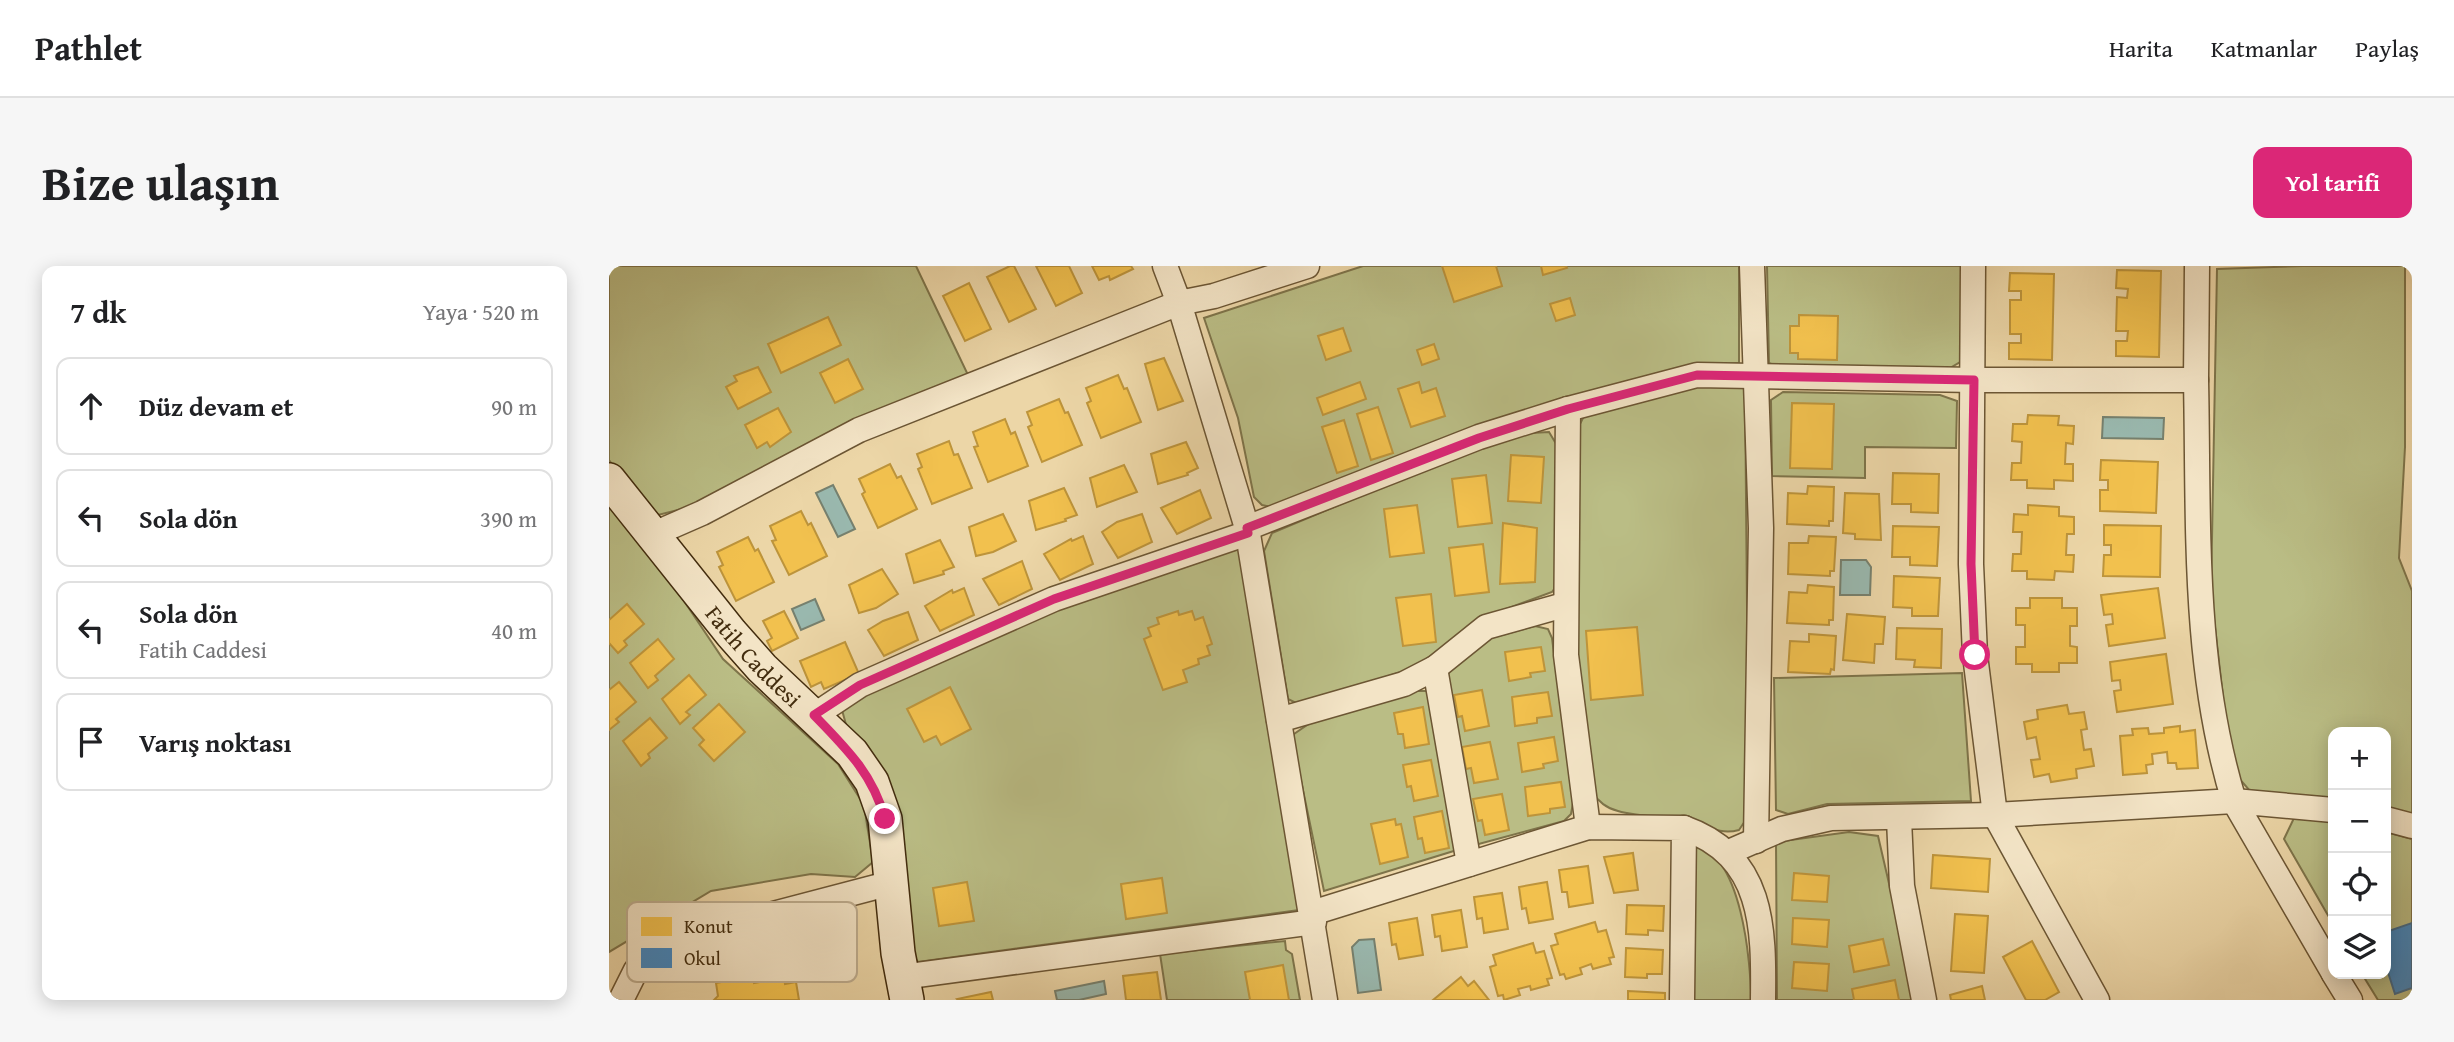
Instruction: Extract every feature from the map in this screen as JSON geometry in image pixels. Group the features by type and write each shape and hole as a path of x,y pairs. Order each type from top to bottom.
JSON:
{"street":[{"path":"1165,266 1179,303 1247,531 1325,1000"},
{"path":"654,534 702,513 859,430 1179,303 1214,296 1307,266"},
{"path":"1752,266 1761,528 1756,841"},
{"path":"1973,266 1971,564 1975,655 1995,815 2097,1000"},
{"path":"2197,266 2196,380 2204,645 2210,708 2234,801 2328,963"},
{"path":"814,715 860,685 1054,599 1247,531 1479,438 1568,409 1697,375 1974,380 2196,380"},
{"path":"1568,409 1568,518 1564,605 1569,689 1588,827"},
{"name":"Fatih Caddesi","path":"609,480 739,641 852,753 872,782 885,819 904,988"},
{"path":"1279,720 1404,684 1434,668 1495,623 1564,605"},
{"path":"1434,668 1469,864"},
{"path":"1729,852 1782,829 1832,818 1995,815 2234,801 2328,810"},
{"path":"1899,818 1902,886 1924,1000"},
{"path":"2391,820 2412,826"},
{"path":"904,988 1313,917 1588,827 1684,828 1712,840 1729,852 1747,880 1761,919 1763,1000"},
{"path":"1682,1000 1684,828"},
{"path":"819,902 891,883"},
{"path":"2338,979 2350,1000"},
{"path":"621,1000 630,982"}],"green space":[{"path":"616,266 916,266 969,377 698,505 658,515 645,509 609,460 609,269"},
{"path":"1363,266 1739,266 1739,363 1681,368 1271,507 1262,505 1254,497 1238,418 1204,318"},
{"path":"1767,266 1962,266 1963,351 1960,362 1950,368 1778,367 1769,363"},
{"path":"2405,266 2405,447 2399,558 2412,591 2412,816 2391,810 2391,727 2328,727 2328,798 2250,791 2237,776 2226,723 2211,592 2217,269"},
{"path":"1682,387 1745,387 1748,716 1745,821 1739,830 1731,831 1717,830 1682,819 1618,811 1603,804 1592,792 1570,588 1580,424 1587,410"},
{"path":"1783,392 1940,395 1957,401 1956,448 1865,447 1865,478 1772,476 1771,400"},
{"path":"1549,432 1558,447 1557,585 1552,592 1476,620 1444,649 1416,667 1300,705 1288,699 1264,551 1272,533 1480,446 1531,433"},
{"path":"609,506 682,598 723,659 838,764 864,805 873,862 855,877 811,874 711,891 693,902 627,902 627,941 609,952"},
{"path":"1239,548 1299,910 918,962 907,946 842,710 851,701 1044,614"},
{"path":"1535,626 1548,629 1552,638 1573,803 1571,814 1564,821 1475,845 1442,674 1487,639"},
{"path":"1962,673 1971,801 1827,804 1788,814 1776,810 1774,678"},
{"path":"1402,691 1429,691 1457,850 1324,891 1294,747 1294,734 1313,721"},
{"path":"2294,818 2328,821 2328,915 2284,839"},
{"path":"1849,832 1878,836 1916,1000 1777,1000 1776,842"},
{"path":"2391,833 2412,839 2412,1000 2378,1000 2365,979 2391,979"},
{"path":"1694,847 1710,853 1723,868 1733,888 1746,937 1751,1000 1689,1000"},
{"path":"1285,941 1286,950 1292,954 1300,1000 1167,1000 1160,954"}],"water":[{"path":"2103,417 2164,418 2163,439 2102,438"},
{"path":"833,485 855,529 838,537 816,493"},
{"path":"1841,560 1866,560 1871,567 1870,595 1840,595"},
{"path":"815,599 824,620 801,630 792,609"},
{"path":"1374,939 1381,990 1358,993 1352,947 1359,940"},
{"path":"1104,981 1106,994 1079,1000 1057,1000 1055,991"}],"building: Konut":[{"path":"1014,266 1036,309 1009,322 987,277"},
{"path":"1036,266 1069,266 1082,293 1056,306"},
{"path":"1092,266 1131,266 1133,269 1110,280 1109,276 1099,280"},
{"path":"1442,266 1496,266 1502,286 1454,302"},
{"path":"1541,266 1566,266 1567,268 1543,275"},
{"path":"2117,270 2161,271 2159,357 2116,356 2116,341 2127,341 2128,331 2116,331 2117,297 2127,298 2128,289 2116,288"},
{"path":"2010,273 2054,274 2052,360 2009,359 2009,343 2021,343 2021,334 2010,334 2010,300 2021,300 2021,291 2009,291"},
{"path":"969,283 991,329 965,341 943,296"},
{"path":"1570,298 1575,315 1556,321 1550,304"},
{"path":"1799,315 1838,316 1837,360 1798,359 1798,353 1790,353 1790,326 1799,326"},
{"path":"828,317 841,345 781,373 768,344"},
{"path":"1343,328 1351,351 1326,360 1318,336"},
{"path":"1434,344 1439,359 1422,365 1417,350"},
{"path":"1164,358 1183,401 1158,410 1145,364"},
{"path":"848,359 863,389 835,403 820,373"},
{"path":"758,367 771,392 738,409 726,387 737,381 734,376"},
{"path":"1118,375 1124,389 1127,388 1141,422 1101,438 1087,403 1091,401 1086,388"},
{"path":"1360,382 1366,399 1323,415 1317,398"},
{"path":"1419,382 1422,393 1436,388 1445,416 1411,427 1398,389"},
{"path":"1059,399 1065,413 1068,412 1082,445 1042,462 1028,427 1032,425 1027,412"},
{"path":"1792,403 1834,404 1832,469 1790,468"},
{"path":"1378,407 1393,453 1371,460 1357,414"},
{"path":"778,408 791,432 770,447 767,442 757,448 745,425"},
{"path":"2028,415 2059,416 2058,425 2074,426 2073,444 2066,443 2065,464 2073,464 2073,481 2054,480 2054,489 2027,488 2027,480 2011,480 2012,463 2021,463 2022,442 2012,441 2013,424 2027,424"},
{"path":"1005,419 1011,434 1015,432 1028,466 988,482 974,447 978,446 973,432"},
{"path":"1344,420 1358,466 1337,473 1322,427"},
{"path":"949,441 954,455 958,454 972,488 932,504 918,469 922,467 917,454"},
{"path":"1186,442 1198,468 1187,473 1188,475 1158,484 1151,454"},
{"path":"1511,455 1544,457 1541,503 1508,501"},
{"path":"2101,460 2158,462 2156,513 2100,511 2100,490 2108,490 2108,480 2100,480"},
{"path":"890,464 897,478 901,476 917,509 878,528 862,494 865,492 859,479"},
{"path":"1124,465 1137,492 1097,507 1090,478"},
{"path":"1893,473 1939,474 1938,513 1911,512 1911,504 1892,504"},
{"path":"1486,475 1492,523 1458,527 1452,479"},
{"path":"1808,486 1834,487 1833,521 1829,521 1829,526 1787,524 1788,493 1807,494"},
{"path":"1064,488 1077,515 1036,530 1029,501"},
{"path":"1200,490 1211,518 1177,534 1161,508"},
{"path":"1845,493 1879,494 1881,540 1855,539 1855,534 1843,533"},
{"path":"1417,505 1424,553 1390,557 1384,509"},
{"path":"2028,505 2059,507 2059,516 2074,517 2074,534 2067,534 2066,555 2074,555 2073,572 2055,571 2054,580 2027,579 2027,571 2012,571 2013,554 2021,554 2022,532 2013,532 2014,514 2028,515"},
{"path":"801,511 808,525 811,523 827,556 789,575 772,541 776,540 770,526"},
{"path":"1003,514 1016,541 993,552 976,556 969,527"},
{"path":"1142,514 1152,542 1118,558 1102,532 1117,522"},
{"path":"1503,523 1537,528 1535,582 1500,584"},
{"path":"2104,525 2161,526 2160,577 2103,576 2104,555 2111,555 2111,545 2104,545"},
{"path":"1893,526 1939,527 1937,566 1910,565 1910,557 1892,557"},
{"path":"1083,536 1093,564 1060,580 1044,554 1071,539 1072,541"},
{"path":"1809,536 1836,537 1834,571 1830,571 1830,576 1788,574 1789,543 1808,543"},
{"path":"748,537 755,551 758,549 774,582 736,601 719,567 723,565 717,552"},
{"path":"940,540 954,567 943,571 944,574 914,583 906,554"},
{"path":"1483,544 1489,592 1455,596 1449,548"},
{"path":"1022,561 1032,589 999,605 983,579"},
{"path":"882,569 898,594 876,608 859,613 849,585"},
{"path":"1894,576 1940,578 1938,616 1912,616 1912,608 1893,607"},
{"path":"1808,585 1834,587 1833,620 1829,620 1829,625 1787,623 1789,592 1807,593"},
{"path":"964,588 974,615 940,631 925,606 952,590 953,593"},
{"path":"2158,588 2165,638 2109,646 2106,625 2113,624 2112,614 2104,615 2101,595"},
{"path":"1431,594 1436,642 1403,646 1396,598"},
{"path":"2030,598 2062,598 2062,608 2077,608 2077,626 2070,626 2070,646 2077,647 2077,663 2059,663 2059,672 2032,672 2032,664 2016,664 2016,647 2025,647 2025,625 2016,625 2016,608 2030,608"},
{"path":"627,604 644,624 624,641 627,645 618,653 609,643 609,620"},
{"path":"784,611 798,638 772,651 767,641 772,638 763,621"},
{"path":"1178,611 1179,615 1192,611 1195,620 1203,617 1212,644 1207,646 1210,655 1198,659 1199,664 1183,670 1187,682 1163,690 1144,639 1151,636 1148,628 1159,624 1157,618"},
{"path":"908,612 918,640 884,656 868,630"},
{"path":"1847,614 1885,617 1883,644 1875,644 1874,663 1843,660"},
{"path":"1637,627 1643,695 1591,700 1586,631"},
{"path":"1897,628 1942,629 1941,668 1914,667 1915,660 1896,659"},
{"path":"1809,634 1836,636 1834,670 1831,669 1830,674 1788,672 1790,641 1809,642"},
{"path":"658,639 674,659 655,676 658,680 648,688 630,663"},
{"path":"845,642 859,674 824,689 821,682 811,687 800,661"},
{"path":"1541,647 1545,671 1509,681 1505,652"},
{"path":"2166,654 2173,704 2117,712 2114,691 2121,690 2120,680 2112,681 2110,662"},
{"path":"689,675 706,695 686,712 690,715 680,724 662,699"},
{"path":"619,682 636,702 616,719 619,722 609,730 609,690"},
{"path":"950,687 971,729 941,745 936,736 924,742 907,709"},
{"path":"1482,690 1489,726 1465,731 1462,716 1458,717 1454,695"},
{"path":"1548,692 1552,716 1537,718 1537,723 1515,726 1512,697"},
{"path":"719,704 745,732 714,761 699,745 704,740 693,728"},
{"path":"2067,705 2069,714 2084,712 2087,729 2081,730 2084,750 2091,749 2094,766 2076,769 2077,778 2051,782 2049,774 2034,777 2031,760 2040,759 2036,737 2027,739 2024,722 2038,719 2037,710"},
{"path":"1423,707 1429,744 1405,748 1403,734 1398,734 1394,713"},
{"path":"650,718 667,738 648,754 650,758 641,766 623,741"},
{"path":"2180,726 2180,732 2195,730 2198,768 2177,769 2176,763 2168,763 2167,752 2152,754 2153,764 2146,765 2147,773 2123,775 2120,736 2133,735 2132,729 2148,728 2149,734 2164,733 2164,728"},
{"path":"1554,737 1558,761 1543,764 1544,768 1522,772 1518,743"},
{"path":"1490,742 1498,779 1474,783 1471,768 1466,769 1462,747"},
{"path":"1431,760 1438,796 1414,801 1411,786 1407,787 1403,765"},
{"path":"1561,782 1565,807 1550,809 1550,813 1528,816 1525,787"},
{"path":"1502,794 1509,830 1485,835 1482,820 1478,821 1473,799"},
{"path":"1442,811 1449,848 1425,853 1422,838 1418,839 1414,817"},
{"path":"1395,819 1396,825 1401,824 1408,857 1380,864 1371,824"},
{"path":"1633,853 1638,890 1614,893 1604,857"},
{"path":"1933,855 1990,859 1988,892 1931,888"},
{"path":"1588,866 1593,903 1569,907 1567,892 1562,892 1559,870"},
{"path":"1794,873 1829,876 1827,902 1792,900"},
{"path":"1162,878 1167,913 1126,919 1121,884"},
{"path":"967,882 974,921 939,926 933,888"},
{"path":"1547,882 1553,919 1529,923 1526,908 1522,909 1519,887"},
{"path":"1502,893 1508,929 1484,933 1482,918 1477,919 1474,897"},
{"path":"1627,905 1664,906 1663,931 1648,930 1648,935 1626,934"},
{"path":"1461,910 1467,947 1442,951 1440,936 1435,937 1432,915"},
{"path":"1955,914 1988,916 1984,973 1951,971"},
{"path":"1417,918 1423,955 1399,959 1396,944 1392,945 1389,923"},
{"path":"1793,918 1829,920 1827,947 1792,944"},
{"path":"1595,922 1598,932 1606,930 1614,957 1609,958 1611,964 1593,969 1591,964 1580,968 1582,974 1566,979 1564,974 1560,975 1551,946 1558,944 1555,934"},
{"path":"1883,939 1889,965 1854,972 1849,946"},
{"path":"2032,941 2059,992 2045,1000 2026,1000 2003,957"},
{"path":"1533,943 1536,953 1544,951 1552,978 1547,979 1549,985 1531,990 1530,986 1518,989 1520,995 1504,1000 1503,995 1498,996 1490,967 1496,965 1493,955"},
{"path":"1626,948 1663,950 1662,974 1647,974 1647,978 1625,977"},
{"path":"1794,962 1829,964 1827,991 1792,988"},
{"path":"1283,965 1289,1000 1250,1000 1245,972"},
{"path":"1157,972 1161,1000 1126,1000 1123,976"},
{"path":"1461,977 1468,986 1474,981 1489,1000 1433,1000"},
{"path":"1895,980 1899,1000 1854,1000 1852,989"},
{"path":"796,982 799,1000 714,1000 718,996 716,983"},
{"path":"1982,986 1985,1000 1951,1000 1950,995"},
{"path":"1628,991 1665,993 1665,1000 1628,1000"},
{"path":"991,992 993,1000 957,999"}],"building: Okul":[{"path":"2412,923 2412,988 2395,994 2390,979 2391,930"}],"route":[{"path":"885,819 872,782 863,767 814,715 860,685 1054,599 1248,533 1247,528 1479,438 1568,409 1697,375 1974,380 1971,564 1975,655"}]}
